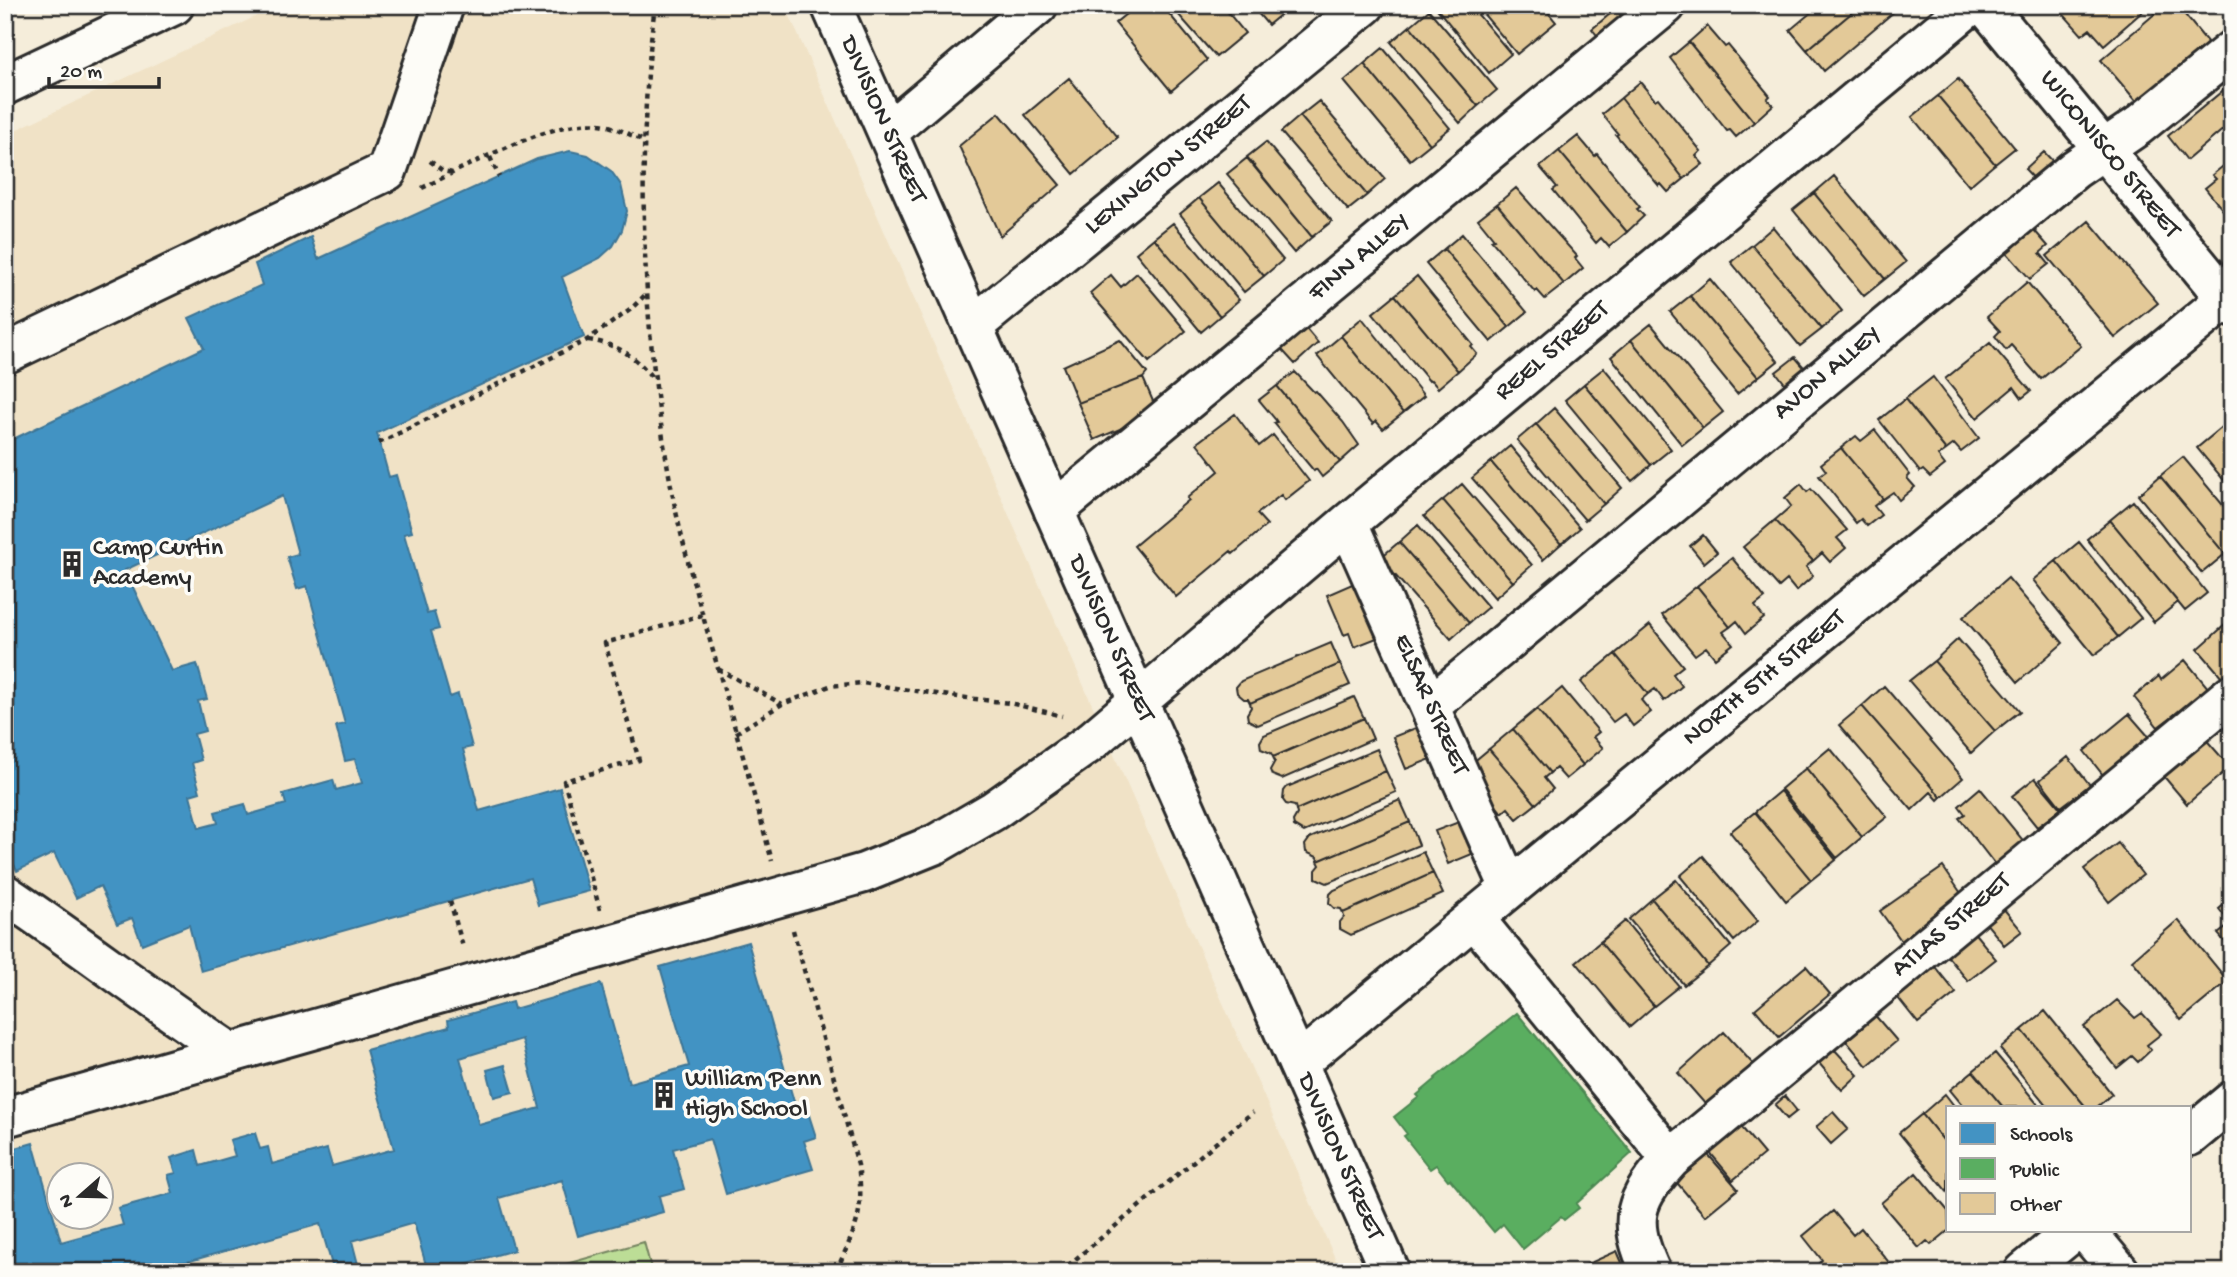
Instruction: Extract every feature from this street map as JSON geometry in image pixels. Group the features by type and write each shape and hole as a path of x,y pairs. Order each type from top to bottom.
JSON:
{"street":[{"path":"5,85 174,5"},
{"path":"5,354 387,171 444,5"},
{"name":"DIVISION STREET","path":"831,5 1390,1272"},
{"path":"888,132 1038,5"},
{"name":"LEXINGTON STREET","path":"973,327 1365,5"},
{"name":"FINN ALLEY","path":"1054,511 1666,5"},
{"name":"REEL STREET","path":"5,1117 783,897 901,860 936,844 993,811 1088,744 1348,523 1971,5"},
{"name":"WICONISCO STREET","path":"1985,5 2230,300"},
{"name":"AVON ALLEY","path":"1430,706 2075,169 2138,126 2232,50"},
{"name":"NORTH 5TH STREET","path":"1298,1063 2230,300"},
{"name":"ELSAR STREET","path":"1348,523 1510,888"},
{"name":"ATLAS STREET","path":"1651,1272 1635,1226 1638,1204 1651,1181 1671,1158 2232,694"},
{"path":"5,894 66,935 165,1009 230,1052"},
{"path":"1474,918 1671,1158"},
{"path":"2192,1134 2232,1101"},
{"path":"2024,1272 2073,1232"},
{"path":"2087,1232 2120,1272"}],"path":[{"path":"655,5 644,141 646,294 655,382 675,504 702,615 773,864"},
{"path":"417,191 545,133 576,124 612,127 644,141"},
{"path":"490,157 499,177"},
{"path":"428,160 443,171 453,173"},
{"path":"379,443 587,340 630,310 646,294"},
{"path":"587,340 601,342 626,352 636,359 655,382"},
{"path":"604,921 564,781 639,760 605,643 702,615"},
{"path":"718,668 782,705"},
{"path":"736,733 782,705 830,686 862,683 1010,703 1063,716"},
{"path":"450,901 463,948"},
{"path":"792,928 858,1165 861,1202 857,1226 835,1272"},
{"path":"1059,1272 1253,1112"}],"shaded area":[{"path":"280,5 785,5 1341,1272 5,1272 5,135"}],"green space":[{"path":"644,1242 652,1272 538,1272"}],"building: Schools":[{"name":"Camp Curtin Academy","path":"570,151 588,155 611,171 621,185 627,211 622,230 613,246 600,258 562,277 584,337 377,433 389,477 396,475 412,532 404,534 427,614 434,612 439,629 431,631 450,697 458,694 472,747 463,749 479,811 560,788 589,891 538,905 530,878 201,971 189,925 142,944 132,918 117,924 100,886 76,898 54,853 17,871 11,858 6,860 5,857 5,443 204,348 189,318 262,285 255,264 311,237 318,259 537,159","holes":["282,496 298,554 287,557 297,589 307,586 345,724 336,726 345,761 355,759 362,783 336,790 333,780 283,794 286,804 248,815 245,804 215,812 218,823 199,828 190,795 200,792 192,763 201,760 194,734 205,731 198,701 207,699 197,664 172,671 125,570"]},
{"name":"William Penn High School","path":"748,942 797,1112 807,1109 816,1137 804,1141 813,1169 726,1194 710,1139 673,1149 684,1189 659,1196 663,1212 578,1236 562,1180 499,1198 514,1250 436,1272 428,1272 414,1223 352,1241 360,1272 334,1272 320,1224 169,1267 171,1272 5,1272 5,1151 33,1143 46,1189 46,1232 58,1232 61,1242 97,1232 116,1232 116,1227 123,1225 118,1208 173,1193 168,1175 176,1173 171,1158 196,1150 200,1166 235,1156 230,1140 255,1133 260,1149 268,1147 272,1164 327,1149 332,1166 394,1149 366,1050 449,1027 448,1020 512,1002 514,1009 601,984 629,1083 689,1066 660,967","holes":["522,1039 540,1108 479,1125 460,1058"]},
{"path":"505,1065 513,1092 494,1097 487,1070"}],"building: Public":[{"path":"1517,1013 1632,1153 1576,1204 1579,1208 1564,1220 1561,1217 1523,1249 1503,1224 1494,1232 1436,1165 1430,1169 1404,1136 1407,1134 1394,1117 1419,1097 1417,1095 1435,1078"}],"building: Other":[{"path":"1137,5 1162,5 1207,60 1171,91 1115,23"},
{"path":"1170,5 1222,5 1245,33 1216,57"},
{"path":"1251,5 1292,5 1268,25"},
{"path":"1434,5 1470,5 1511,54 1489,73"},
{"path":"1476,5 1542,5 1556,22 1517,54"},
{"path":"1820,5 1861,5 1807,50 1790,30"},
{"path":"1861,5 1902,5 1824,71 1807,50"},
{"path":"2150,5 2104,45 2090,29 2082,35 2057,7"},
{"path":"2165,5 2177,5 2208,43 2138,103 2101,60"},
{"path":"1616,9 1628,24 1604,44 1592,29"},
{"path":"1429,10 1497,90 1478,106 1410,26"},
{"path":"1410,26 1478,106 1460,123 1391,42"},
{"path":"1707,26 1725,47 1728,45 1770,96 1767,99 1773,105 1754,122 1689,42"},
{"path":"1689,42 1754,122 1736,137 1730,130 1727,131 1670,58"},
{"path":"1383,48 1450,128 1430,144 1364,64"},
{"path":"1364,64 1430,144 1410,160 1344,81"},
{"path":"1069,78 1118,137 1074,174 1025,115"},
{"path":"1958,79 2015,148 1995,164 1938,96"},
{"path":"1640,82 1655,100 1658,98 1701,151 1696,156 1703,164 1684,179 1621,98"},
{"path":"2232,83 2232,122 2187,160 2168,136"},
{"path":"1938,96 1995,164 1969,186 1912,117"},
{"path":"1621,98 1684,179 1668,192 1661,184 1659,186 1602,114"},
{"path":"1319,101 1385,179 1367,195 1300,116"},
{"path":"999,113 1060,185 1000,236 959,146"},
{"path":"1300,116 1367,195 1348,210 1281,132"},
{"path":"1578,136 1595,156 1597,154 1640,207 1637,209 1644,216 1627,232 1559,151"},
{"path":"1266,142 1332,221 1312,237 1247,157"},
{"path":"1559,151 1627,232 1609,247 1601,238 1596,243 1553,190 1557,187 1540,167"},
{"path":"2044,152 2060,169 2041,186 2025,169"},
{"path":"1247,158 1312,237 1294,253 1227,174"},
{"path":"2232,159 2230,219 2205,188 2216,179 2212,175"},
{"path":"1834,176 1906,262 1885,279 1814,193"},
{"path":"1218,183 1283,260 1264,276 1199,198"},
{"path":"1516,188 1577,256 1575,258 1583,268 1564,284 1497,204"},
{"path":"1814,193 1885,279 1864,296 1793,210"},
{"path":"1199,198 1264,276 1244,292 1180,214"},
{"path":"1497,204 1564,284 1545,299 1537,290 1535,292 1491,240 1494,239 1478,219"},
{"path":"2026,221 2048,246 2040,253 2049,264 2030,279 1999,244"},
{"path":"2089,221 2158,303 2115,338 2047,256"},
{"path":"1173,223 1239,300 1220,316 1154,238"},
{"path":"1773,227 1842,311 1822,329 1752,245"},
{"path":"1462,234 1527,312 1509,327 1444,249"},
{"path":"1154,238 1220,316 1201,332 1136,253"},
{"path":"1752,245 1822,329 1800,346 1731,262"},
{"path":"1444,249 1509,327 1491,342 1426,264"},
{"path":"1137,273 1186,331 1149,362 1090,293 1111,275 1121,287"},
{"path":"1417,276 1473,345 1471,347 1477,354 1458,371 1395,295"},
{"path":"1710,279 1778,361 1758,377 1690,296"},
{"path":"2027,282 2081,346 2041,379 2011,345 2006,350 1995,336 2000,331 1987,317"},
{"path":"1395,295 1458,371 1438,388 1429,381 1373,313"},
{"path":"1690,296 1758,377 1737,394 1670,312"},
{"path":"1362,318 1424,396 1403,413 1341,336"},
{"path":"1298,319 1318,343 1295,364 1273,340"},
{"path":"1651,324 1723,412 1703,428 1631,340"},
{"path":"1341,336 1403,413 1383,429 1376,421 1373,424 1317,356"},
{"path":"1120,340 1147,373 1143,378 1078,403 1063,366"},
{"path":"1631,340 1703,428 1682,445 1611,357"},
{"path":"1990,343 2031,391 2022,398 2014,387 1977,418 1945,379"},
{"path":"1795,357 1809,373 1790,390 1776,372"},
{"path":"1604,368 1671,449 1651,465 1584,384"},
{"path":"1295,372 1316,391 1359,445 1340,462 1277,386"},
{"path":"1933,377 1979,438 1961,452 1954,444 1946,450 1905,399"},
{"path":"1143,378 1158,413 1094,440 1078,403"},
{"path":"1584,384 1651,465 1632,481 1565,400"},
{"path":"1277,386 1340,462 1322,477 1274,423 1277,422 1259,400"},
{"path":"1905,399 1946,450 1938,456 1945,465 1930,477 1923,470 1920,472 1879,420"},
{"path":"1554,408 1622,488 1604,504 1536,424"},
{"path":"1235,414 1259,446 1273,435 1309,481 1285,500 1281,495 1257,514 1267,525 1176,597 1134,546 1219,471 1197,443"},
{"path":"2232,419 2232,490 2197,448"},
{"path":"1536,424 1604,504 1585,520 1517,440"},
{"path":"1875,430 1910,475 1907,478 1915,487 1899,500 1893,492 1883,499 1841,448 1856,436 1861,441"},
{"path":"1510,446 1580,528 1561,544 1491,462"},
{"path":"1841,448 1883,499 1874,506 1881,515 1867,526 1861,519 1856,523 1819,476 1826,471 1821,464"},
{"path":"2183,457 2232,516 2232,549 2225,554 2160,476"},
{"path":"1491,462 1561,544 1543,560 1472,478"},
{"path":"2160,476 2225,554 2202,573 2138,495"},
{"path":"1462,484 1532,565 1513,582 1443,500"},
{"path":"1801,484 1807,492 1811,489 1847,530 1837,538 1846,548 1830,562 1822,553 1813,561 1775,520 1791,506 1785,498"},
{"path":"1443,500 1513,582 1495,598 1424,516"},
{"path":"2133,501 2207,593 2185,611 2110,520"},
{"path":"1775,520 1813,561 1806,567 1813,576 1796,591 1787,580 1779,587 1743,547"},
{"path":"2110,520 2178,602 2154,622 2087,539"},
{"path":"1418,525 1488,607 1469,623 1399,542"},
{"path":"1703,535 1717,552 1704,563 1690,546"},
{"path":"1399,542 1469,623 1451,639 1380,558"},
{"path":"2079,542 2141,618 2118,637 2056,561"},
{"path":"1732,558 1765,598 1755,606 1764,618 1746,633 1737,621 1730,627 1697,586"},
{"path":"2056,561 2118,637 2094,655 2033,580"},
{"path":"2008,578 2063,643 2018,682 1963,617"},
{"path":"1359,581 1382,636 1354,647 1349,633 1344,635 1327,595"},
{"path":"1697,586 1730,627 1723,632 1733,644 1715,658 1706,647 1695,655 1662,615"},
{"path":"2226,624 2232,631 2232,669 2222,677 2198,649"},
{"path":"1650,625 1683,666 1673,674 1682,686 1664,701 1655,689 1648,694 1615,654"},
{"path":"1958,639 2020,711 1995,731 1934,661"},
{"path":"1331,643 1340,664 1250,703 1237,693 1236,687 1241,681"},
{"path":"1615,654 1648,694 1641,700 1651,712 1633,726 1624,714 1613,722 1581,682"},
{"path":"2185,660 2209,689 2158,727 2134,697 2159,676 2161,680"},
{"path":"1934,661 1995,731 1971,753 1909,681"},
{"path":"1340,664 1350,685 1258,725 1248,720 1250,703"},
{"path":"1884,686 1963,778 1941,797 1862,706"},
{"path":"1562,688 1599,732 1593,737 1603,748 1583,765 1537,709"},
{"path":"1354,697 1364,718 1273,757 1271,753 1261,749 1260,742 1264,735"},
{"path":"1862,706 1941,797 1938,800 1931,792 1912,810 1839,725"},
{"path":"1537,709 1583,765 1566,779 1556,768 1550,773 1513,729"},
{"path":"2129,714 2149,737 2103,775 2084,751"},
{"path":"1364,718 1373,739 1282,779 1272,775 1270,770 1275,761 1273,757"},
{"path":"1423,725 1436,757 1406,769 1393,737"},
{"path":"1513,729 1550,773 1544,778 1553,789 1536,804 1489,749"},
{"path":"2203,736 2230,767 2187,804 2161,773"},
{"path":"1830,748 1887,817 1862,837 1806,768"},
{"path":"1377,749 1386,771 1296,810 1295,806 1286,804 1283,800 1287,787"},
{"path":"1489,749 1536,804 1517,819 1508,808 1502,813 1465,769"},
{"path":"2068,757 2090,785 2061,807 2040,780"},
{"path":"1806,768 1862,837 1837,858 1781,789"},
{"path":"1386,771 1396,792 1304,832 1294,826 1296,810"},
{"path":"2035,778 2061,809 2037,827 2012,796"},
{"path":"1980,788 2026,844 1997,867 1959,818 1965,814 1959,806"},
{"path":"1780,791 1836,860 1811,880 1755,812"},
{"path":"1400,800 1410,822 1318,861 1317,857 1306,852 1305,845 1310,838"},
{"path":"1755,812 1811,880 1786,901 1730,832"},
{"path":"1464,820 1477,852 1448,864 1435,831"},
{"path":"1410,822 1419,845 1327,883 1316,878 1316,870 1320,865 1318,861"},
{"path":"2118,843 2143,875 2109,902 2084,869"},
{"path":"1423,852 1433,873 1343,913 1329,903 1330,894 1334,890"},
{"path":"1703,856 1758,921 1734,941 1680,876"},
{"path":"1943,867 1965,899 1903,943 1880,911"},
{"path":"1433,873 1443,894 1351,935 1340,929 1343,913"},
{"path":"1676,880 1731,946 1708,966 1652,899"},
{"path":"2232,898 2232,950 2218,934 2231,924 2219,909"},
{"path":"1652,899 1708,966 1684,985 1629,919"},
{"path":"2003,908 2022,931 2004,945 1985,922"},
{"path":"2178,920 2228,981 2181,1020 2132,960"},
{"path":"1625,921 1679,986 1654,1006 1600,942"},
{"path":"1972,930 1996,959 1968,981 1944,952"},
{"path":"1600,942 1654,1006 1630,1027 1576,962"},
{"path":"1932,963 1956,993 1918,1023 1894,993"},
{"path":"1806,966 1830,994 1779,1037 1755,1009"},
{"path":"2117,1000 2135,1018 2142,1013 2161,1034 2147,1045 2151,1050 2138,1062 2132,1056 2117,1068 2084,1027"},
{"path":"2045,1011 2112,1094 2098,1106 2085,1106 2022,1030"},
{"path":"1873,1013 1897,1041 1867,1066 1843,1037"},
{"path":"2022,1030 2085,1106 2047,1106 2000,1049"},
{"path":"1724,1032 1753,1064 1706,1105 1678,1073"},
{"path":"1833,1048 1858,1075 1842,1090 1818,1062"},
{"path":"1995,1053 2039,1106 2002,1106 1973,1071"},
{"path":"1973,1071 2002,1106 1963,1106 1950,1090"},
{"path":"1945,1094 1954,1106 1946,1106 1946,1144 1922,1114"},
{"path":"1785,1096 1797,1111 1787,1119 1775,1105"},
{"path":"1833,1112 1848,1129 1831,1144 1816,1127"},
{"path":"1922,1114 1946,1144 1946,1191 1899,1133"},
{"path":"1738,1123 1764,1154 1733,1180 1707,1149"},
{"path":"1705,1151 1738,1189 1705,1216 1673,1178"},
{"path":"1916,1173 1946,1209 1947,1232 1931,1245 1927,1241 1919,1248 1881,1203"},
{"path":"1833,1211 1853,1235 1861,1228 1896,1271 1827,1272 1819,1263 1822,1260 1803,1236"},
{"path":"1617,1251 1626,1272 1570,1272"}],"place":[{"name":"Camp Curtin Academy","path":"72,564"},
{"name":"William Penn High School","path":"664,1095"}]}
